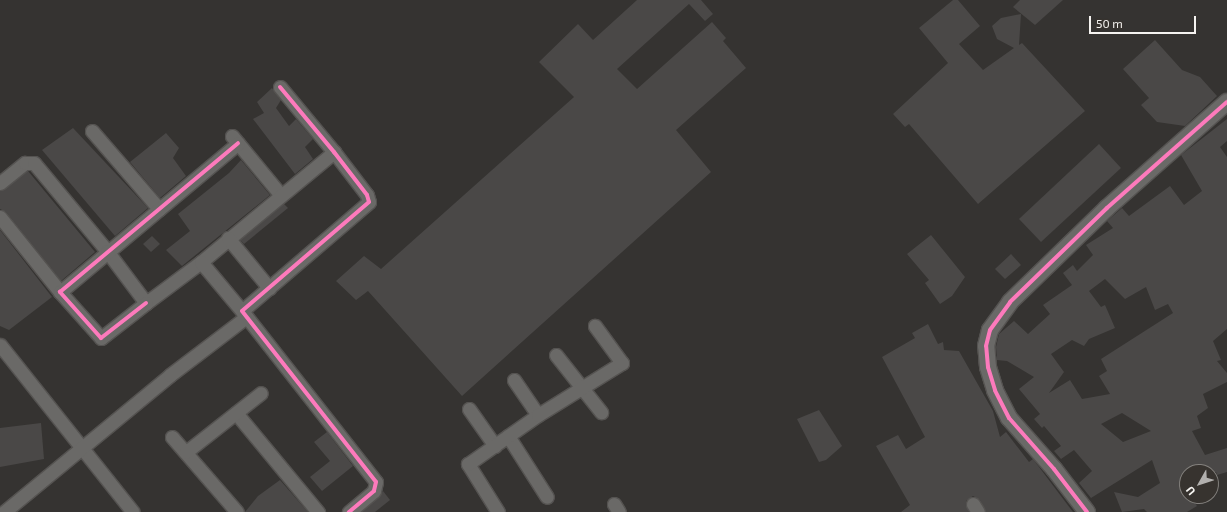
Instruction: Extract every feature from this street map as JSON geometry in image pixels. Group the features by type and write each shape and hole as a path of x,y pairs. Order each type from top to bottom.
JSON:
{"street":[{"path":"4,512 244,314 270,288 369,202 367,195 334,152 280,87"},
{"path":"1087,512 1054,469 1009,418 995,390 988,367 986,346 990,330 1010,302 1107,208 1227,102"},
{"path":"92,131 159,209"},
{"path":"60,292 107,251 159,209 235,140 280,194"},
{"path":"0,217 60,292 101,338 201,262 280,194 334,152"},
{"path":"0,183 25,163 34,164 107,251 146,303"},
{"path":"228,238 270,288"},
{"path":"201,262 244,314 376,482 374,490 349,512"},
{"path":"498,512 468,464 538,415 622,363 596,326"},
{"path":"0,344 133,512"},
{"path":"556,355 601,412"},
{"path":"514,380 538,415"},
{"path":"186,452 261,393"},
{"path":"469,409 495,446"},
{"path":"236,413 318,512"},
{"path":"508,436 547,497"},
{"path":"172,437 237,512"}],"building":[{"path":"637,0 701,0 713,14 705,21 689,4 617,69 637,89 712,22 726,38 723,41 746,68 676,130 711,172 462,396 368,291 356,300 336,281 364,256 381,269 574,97 539,62 578,24 593,40"},
{"path":"953,0 958,0 980,26 959,44 983,70 1014,48 997,39 992,26 1001,18 1021,14 1019,45 1022,43 1085,111 978,204 909,124 905,127 893,114 948,63 919,28"},
{"path":"1020,0 1063,0 1035,25 1013,7"},
{"path":"1155,40 1182,70 1200,77 1217,96 1185,126 1157,122 1141,105 1149,98 1123,69"},
{"path":"272,88 281,100 276,108 289,126 296,119 313,139 305,147 313,159 295,174 253,119 264,113 257,102"},
{"path":"1227,119 1227,141 1220,147 1227,157 1227,329 1213,341 1221,360 1217,361 1227,373 1227,382 1203,394 1208,408 1197,416 1201,428 1192,431 1205,455 1227,448 1227,472 1219,474 1219,464 1179,464 1179,504 1196,504 1197,506 1187,512 1147,512 1144,509 1122,512 1114,492 1138,497 1160,483 1152,460 1091,498 1079,483 1092,471 1074,450 1061,459 1054,451 1061,446 1044,426 1042,428 1034,419 1040,414 1019,389 1034,377 1007,361 997,360 996,347 999,334 1014,321 1028,334 1050,314 1043,305 1072,285 1063,273 1073,265 1077,271 1093,255 1086,245 1113,228 1107,221 1122,208 1129,216 1170,186 1184,205 1202,191 1181,155","holes":["1105,279 1125,299 1146,287 1155,310 1168,304 1173,313 1101,359 1107,371 1099,376 1110,394 1082,399 1070,380 1049,393 1064,372 1051,354 1072,340 1084,346 1089,339 1115,328 1105,305 1101,307 1089,291","1122,413 1151,431 1123,442 1101,424"]},
{"path":"73,128 148,208 115,236 42,150"},
{"path":"166,133 179,148 173,158 186,176 160,198 130,162"},
{"path":"1099,144 1121,168 1041,242 1019,219"},
{"path":"241,160 270,195 182,266 166,250 190,231 178,214 229,173"},
{"path":"28,171 95,252 61,281 6,212 0,209 0,191"},
{"path":"284,204 288,208 244,244 240,240"},
{"path":"0,230 52,297 9,330 0,326"},
{"path":"931,235 965,277 952,296 940,304 925,283 929,280 907,254"},
{"path":"152,236 160,244 151,252 143,244"},
{"path":"1011,254 1021,265 1005,279 995,269"},
{"path":"928,324 938,344 943,342 944,350 959,351 993,411 1000,437 1006,432 1029,462 1033,459 1073,512 986,512 980,500 973,496 966,501 969,512 901,512 910,505 876,446 898,435 906,449 925,437 882,357 915,338 912,333"},
{"path":"819,410 842,446 826,460 819,462 797,419"},
{"path":"41,423 44,459 0,467 0,428"},
{"path":"327,432 353,466 322,491 310,477 330,461 314,442"},
{"path":"280,480 308,512 245,512 258,496"},
{"path":"383,491 390,500 375,512 361,512"}],"cycle path":[{"path":"280,87 334,152 367,195 369,202 242,311 376,482 374,491 349,512"},
{"path":"1087,512 1054,469 1009,418 995,390 988,367 986,346 990,330 1010,302 1107,208 1227,102"},
{"path":"146,303 101,338 60,292 238,143"}]}
